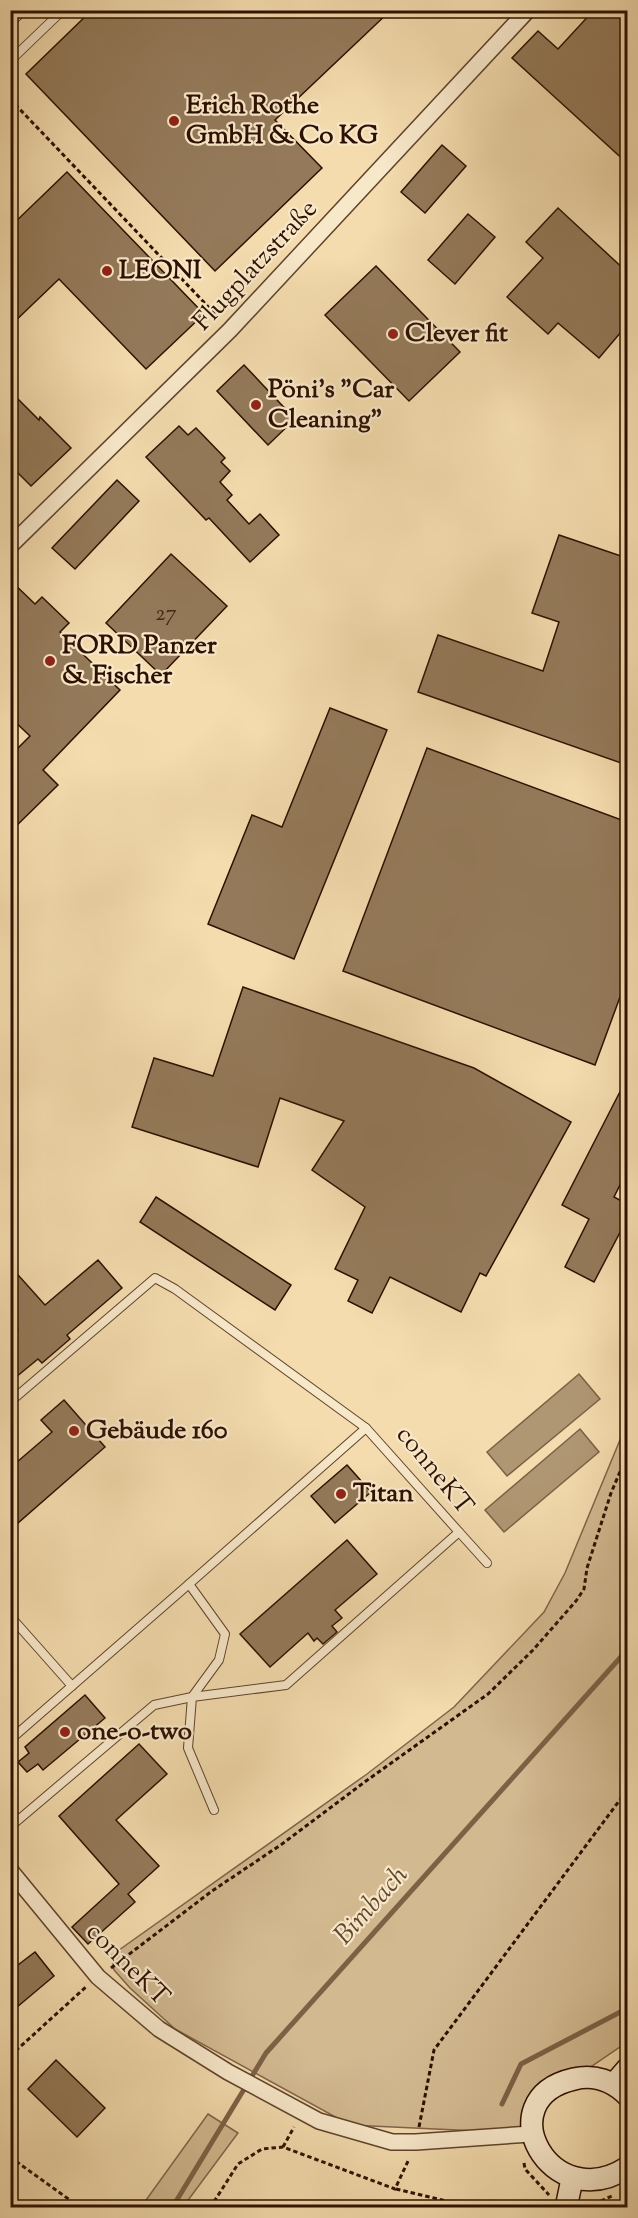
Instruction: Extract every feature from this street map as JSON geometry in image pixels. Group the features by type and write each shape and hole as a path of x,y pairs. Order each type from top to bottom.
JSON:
{"main road":[{"path":"627,2067 621,2090 598,2078 582,2077 565,2081 551,2089 540,2102 533,2118 531,2134 534,2151 543,2166 555,2177 571,2184 586,2186 602,2184 616,2177 627,2167"},
{"path":"566,2208 571,2184"}],"street":[{"name":"Flugplatzstraße","path":"10,546 230,330 528,10"},
{"name":"conneKT","path":"10,1870 98,1977 159,2029 228,2072 302,2112"},
{"path":"302,2112 319,2121 392,2142 531,2134"}],"lane":[{"path":"10,23 24,10"},
{"path":"10,61 63,10"},
{"path":"10,1402 154,1278 175,1289 366,1428"},
{"name":"conneKT","path":"10,1740 366,1428 459,1532 286,1685 154,1705 10,1827"},
{"path":"459,1532 487,1563"},
{"path":"189,1584 225,1634 219,1660 192,1698 188,1748 214,1810"},
{"path":"10,1616 72,1686"}],"path":[{"path":"10,99 230,330"},
{"path":"10,2056 98,1977 121,1962 212,1891 282,1844 496,1687 533,1650 576,1601 584,1588 587,1568 611,1493 627,1453"},
{"path":"416,2142 434,2050 627,1789"},
{"path":"283,2147 302,2112"},
{"path":"210,2208 238,2164 262,2149 283,2147 395,2189 476,2208"},
{"path":"10,2157 81,2208"},
{"path":"395,2189 404,2172"}],"shaded area":[{"path":"579,1374 600,1399 507,1476 487,1452"},
{"path":"627,1423 627,2042 592,2066 544,2082 521,2133 350,2125 175,2029 130,1988 114,1970 112,1955 367,1774 454,1707 544,1612 565,1573"},
{"path":"580,1429 599,1452 504,1532 485,1510"},
{"path":"208,2114 238,2133 183,2207 141,2207"}],"building":[{"name":"Erich Rothe GmbH & Co KG","path":"92,10 391,10 275,120 322,168 215,271 26,74"},
{"path":"594,10 627,10 627,163 512,58 538,31 558,49"},
{"path":"442,145 466,166 425,213 401,192"},
{"name":"LEONI","path":"67,172 204,314 146,369 59,279 10,326 10,227"},
{"path":"558,208 627,272 627,325 599,358 558,323 548,334 507,297 543,258 526,242"},
{"path":"468,214 495,237 455,284 428,260"},
{"name":"Clever fit","path":"376,266 460,352 409,401 325,315"},
{"name":"Pöni's \"Car Cleaning\"","path":"244,365 295,419 268,445 217,391"},
{"path":"10,391 71,448 31,486 10,465"},
{"path":"179,426 188,435 196,428 225,458 221,462 230,471 220,482 232,495 227,500 249,524 260,514 279,535 250,562 209,518 206,520 146,457"},
{"path":"117,480 139,501 75,569 52,548"},
{"path":"559,535 627,558 627,765 418,692 438,635 543,671 559,622 532,613"},
{"path":"171,554 227,606 161,675 106,623"},
{"name":"FORD Panzer & Fischer","path":"10,580 35,604 42,597 69,623 60,632 120,690 43,770 58,785 10,832 10,756 30,736 10,717"},
{"path":"330,708 387,730 294,959 208,924 252,815 282,827"},
{"path":"427,748 627,822 627,978 595,1065 343,971"},
{"path":"243,987 474,1068 571,1122 486,1276 480,1273 461,1312 390,1277 372,1313 348,1301 358,1280 335,1269 365,1207 312,1170 344,1121 280,1098 258,1167 132,1127 154,1058 213,1076"},
{"path":"627,1078 627,1171 614,1197 627,1204 627,1219 594,1282 565,1267 589,1219 562,1205"},
{"path":"156,1197 291,1285 275,1310 140,1222"},
{"path":"98,1260 122,1288 67,1335 70,1339 42,1363 38,1359 10,1382 10,1335 18,1329 10,1320 10,1266 45,1305"},
{"path":"64,1400 105,1447 10,1530 10,1468 52,1432 41,1420"},
{"name":"Titan","path":"347,1465 371,1492 335,1523 311,1496"},
{"path":"347,1540 377,1574 335,1610 342,1618 332,1626 337,1632 323,1644 317,1638 314,1641 308,1633 270,1667 240,1634"},
{"name":"one-o-two","path":"85,1695 105,1718 43,1770 38,1764 27,1772 18,1762 29,1753 25,1747"},
{"path":"139,1744 167,1774 116,1820 159,1866 128,1894 135,1902 88,1944 72,1927 119,1884 59,1816"},
{"path":"35,1952 54,1976 10,2013 10,1971"},
{"path":"56,2060 105,2108 77,2137 28,2089"}],"waterway":[{"name":"Bimbach","path":"172,2208 266,2053 628,1649"},
{"path":"502,2104 521,2064 628,2008"}],"place":[{"name":"Erich Rothe GmbH & Co KG","path":"174,121"},
{"name":"LEONI","path":"107,271"},
{"name":"Clever fit","path":"393,334"},
{"name":"Pöni's \"Car Cleaning\"","path":"256,405"},
{"name":"FORD Panzer & Fischer","path":"50,661"},
{"name":"Gebäude 160","path":"74,1431"},
{"name":"Titan","path":"341,1494"},
{"name":"one-o-two","path":"65,1732"}]}
